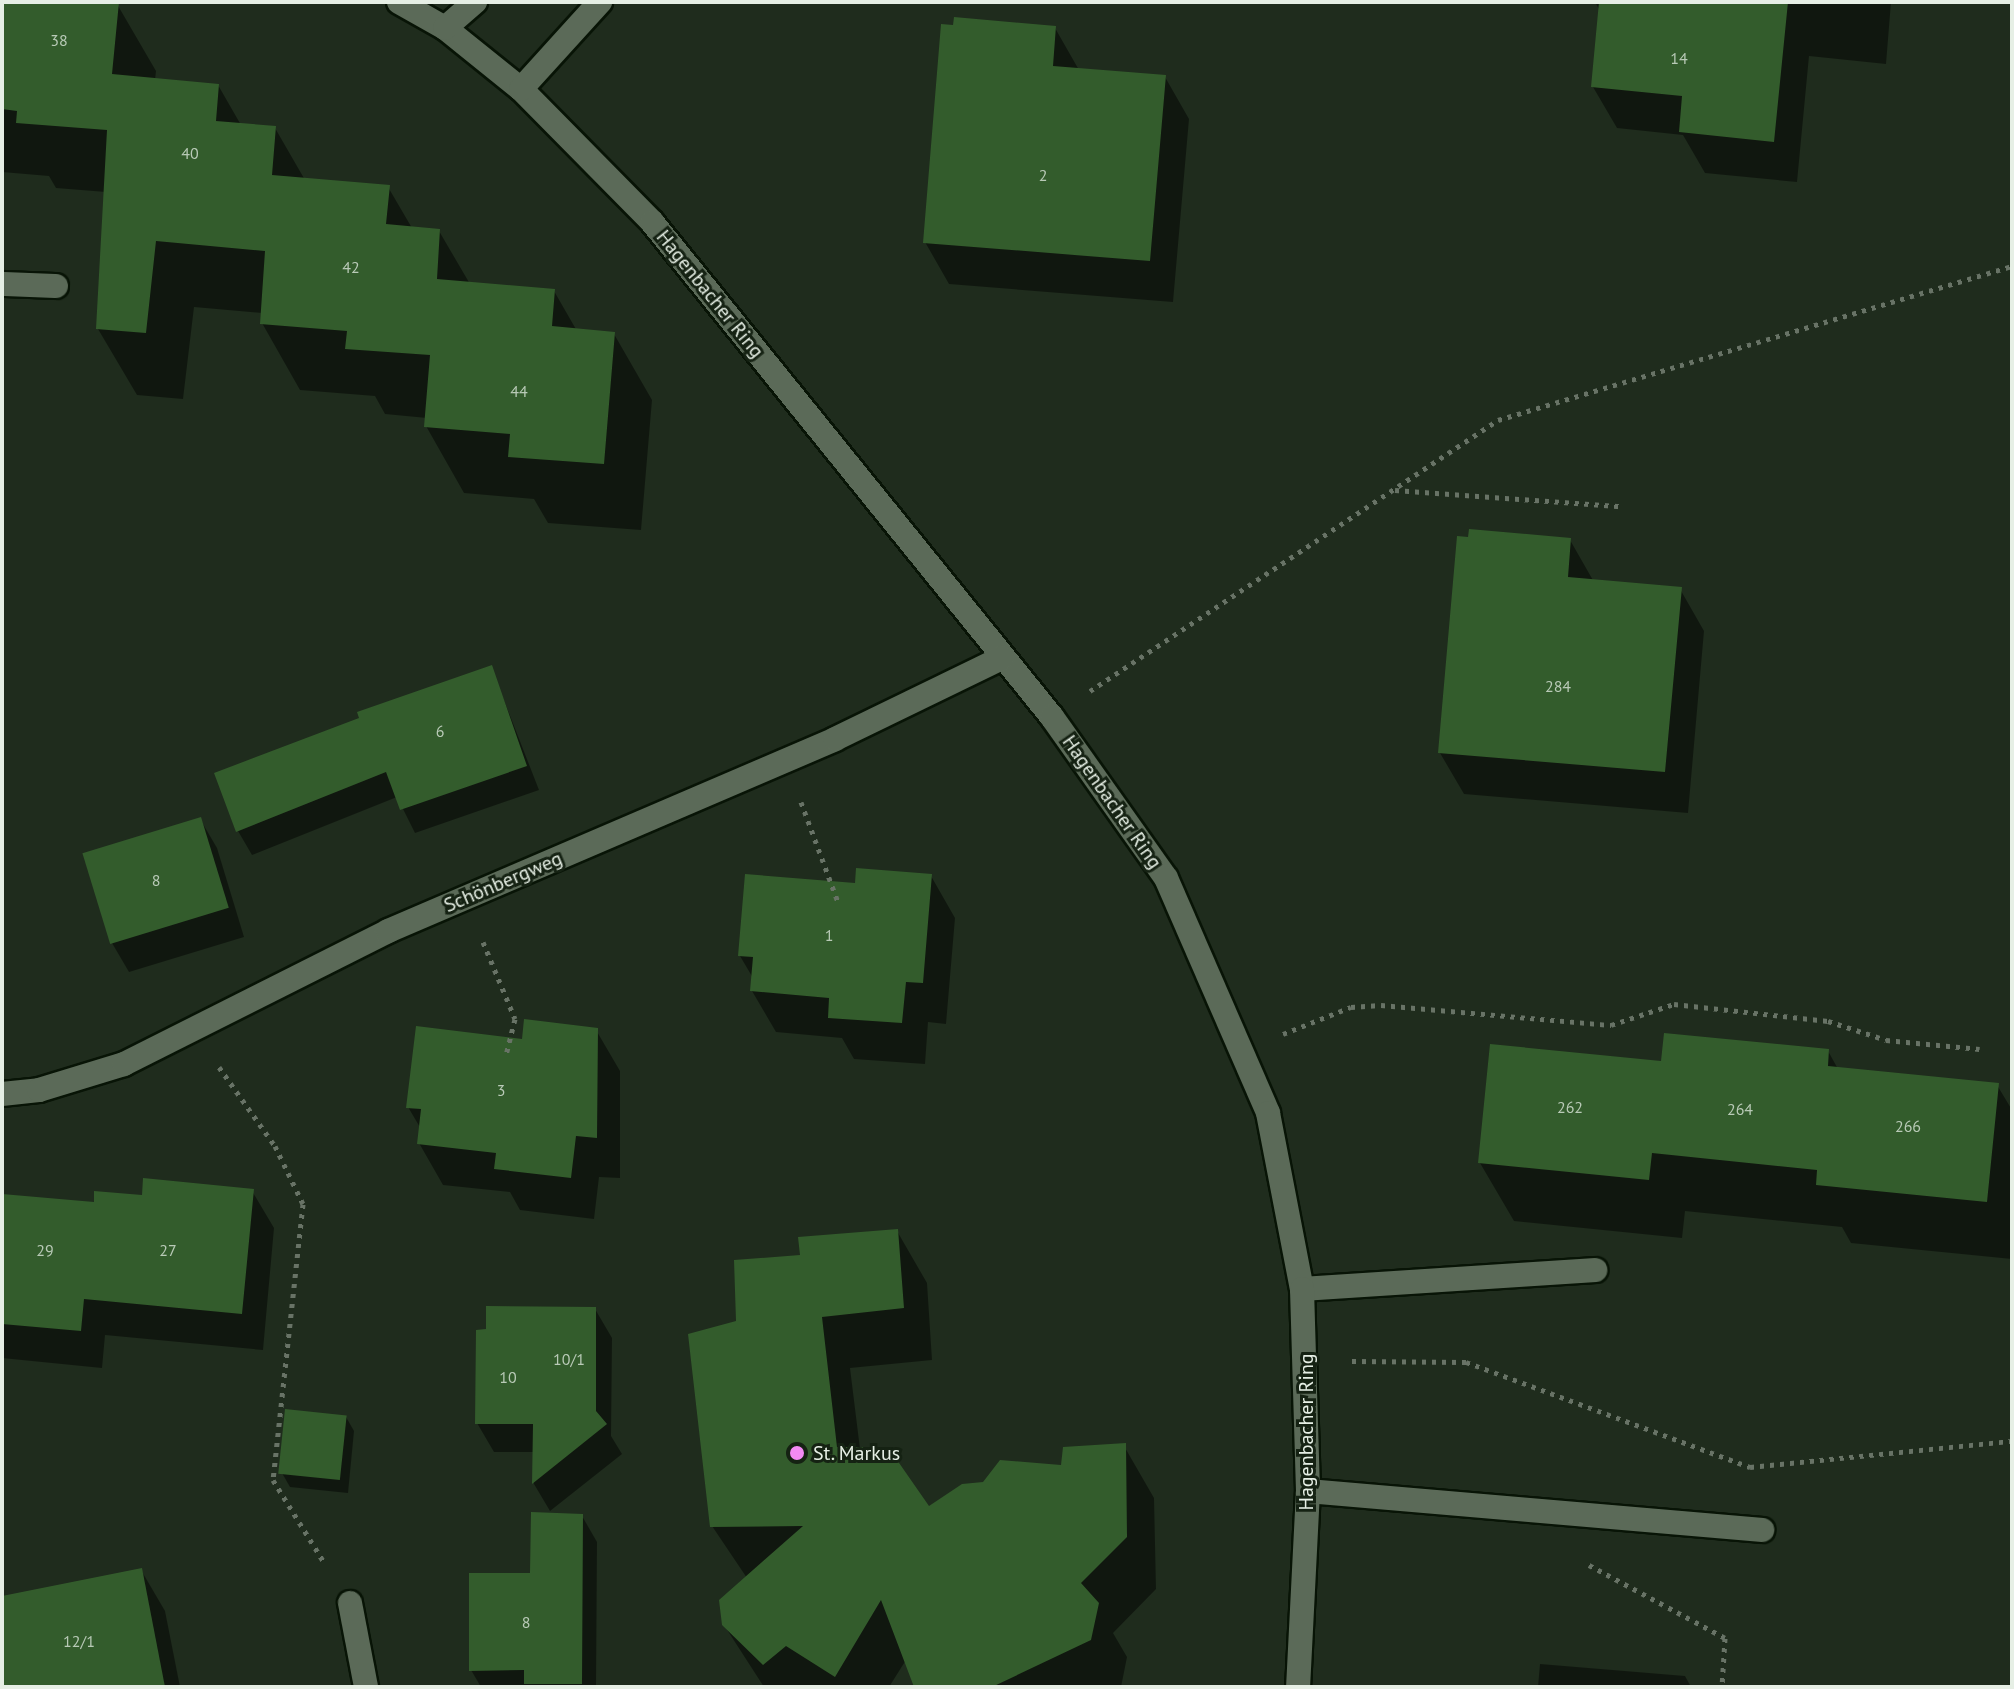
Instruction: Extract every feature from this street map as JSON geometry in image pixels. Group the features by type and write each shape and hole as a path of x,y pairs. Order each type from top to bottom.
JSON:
{"street":[{"name":"Hagenbacher Ring","path":"399,2 445,28 521,89 652,222 1052,717 1166,878 1243,1049 1268,1113 1302,1289 1307,1362 1308,1491 1298,1687"},
{"path":"445,28 475,2"},
{"path":"521,89 600,2"},
{"path":"2,284 56,286"},
{"name":"Schönbergweg","path":"2,1094 39,1090 124,1064 465,898 785,760 1002,658"},
{"path":"1302,1289 1595,1270"},
{"path":"1308,1491 1762,1530"},
{"path":"350,1603 366,1687"}],"path":[{"path":"1052,717 1498,420 2012,266"},
{"path":"1394,490 1620,506"},
{"path":"785,760 838,902"},
{"path":"465,898 515,1019 506,1054"},
{"path":"1243,1049 1351,1007 1381,1005 1611,1025 1674,1004 1828,1021 1886,1040 1980,1049"},
{"path":"193,1030 275,1146 303,1204 273,1480 350,1603"},
{"path":"1307,1362 1466,1362 1750,1467 2012,1441"},
{"path":"1576,1562 1725,1638 1722,1687"}],"building":[{"path":"2,2 119,2 112,74 219,84 216,121 276,126 272,175 390,185 386,224 440,229 437,279 555,289 552,326 615,332 604,464 508,457 510,434 424,427 430,355 345,349 347,331 260,324 265,251 156,241 146,333 96,329 107,130 16,123 17,111 2,109"},
{"path":"1599,2 1788,2 1774,142 1679,132 1682,96 1591,87"},
{"path":"954,17 1056,26 1053,66 1166,75 1150,261 923,243 941,24 953,25"},
{"path":"1469,529 1571,538 1568,577 1682,587 1665,772 1438,753 1457,536 1468,537"},
{"path":"492,665 527,766 400,810 386,772 236,832 214,773 359,718 357,712"},
{"path":"201,817 229,908 110,944 82,853"},
{"path":"856,868 932,874 923,983 906,982 902,1023 828,1018 829,998 750,991 753,957 738,956 745,874 855,883"},
{"path":"524,1019 598,1028 597,1138 576,1136 571,1178 494,1169 496,1153 417,1144 421,1109 406,1108 416,1026 522,1039"},
{"path":"1664,1033 1829,1049 1828,1066 1999,1083 1987,1202 1816,1185 1817,1170 1652,1153 1649,1180 1478,1163 1490,1044 1661,1061"},
{"path":"143,1178 254,1189 242,1314 84,1299 81,1331 2,1324 2,1194 94,1202 94,1191 142,1195"},
{"name":"St. Markus","path":"898,1229 904,1308 822,1317 837,1447 888,1447 929,1506 962,1484 983,1482 1000,1460 1061,1465 1063,1447 1126,1443 1127,1537 1081,1583 1099,1603 1091,1640 992,1687 914,1687 881,1600 835,1677 786,1646 763,1665 722,1625 719,1600 803,1526 710,1527 688,1334 736,1321 734,1260 800,1255 798,1237"},
{"path":"486,1306 596,1307 596,1411 607,1424 532,1484 533,1424 475,1424 476,1330 486,1329"},
{"path":"285,1409 347,1415 340,1480 278,1474"},
{"path":"531,1512 583,1514 582,1684 524,1684 524,1670 469,1671 469,1573 530,1573"},
{"path":"142,1568 165,1687 2,1687 2,1596"}],"place":[{"name":"St. Markus","path":"797,1453"}]}
